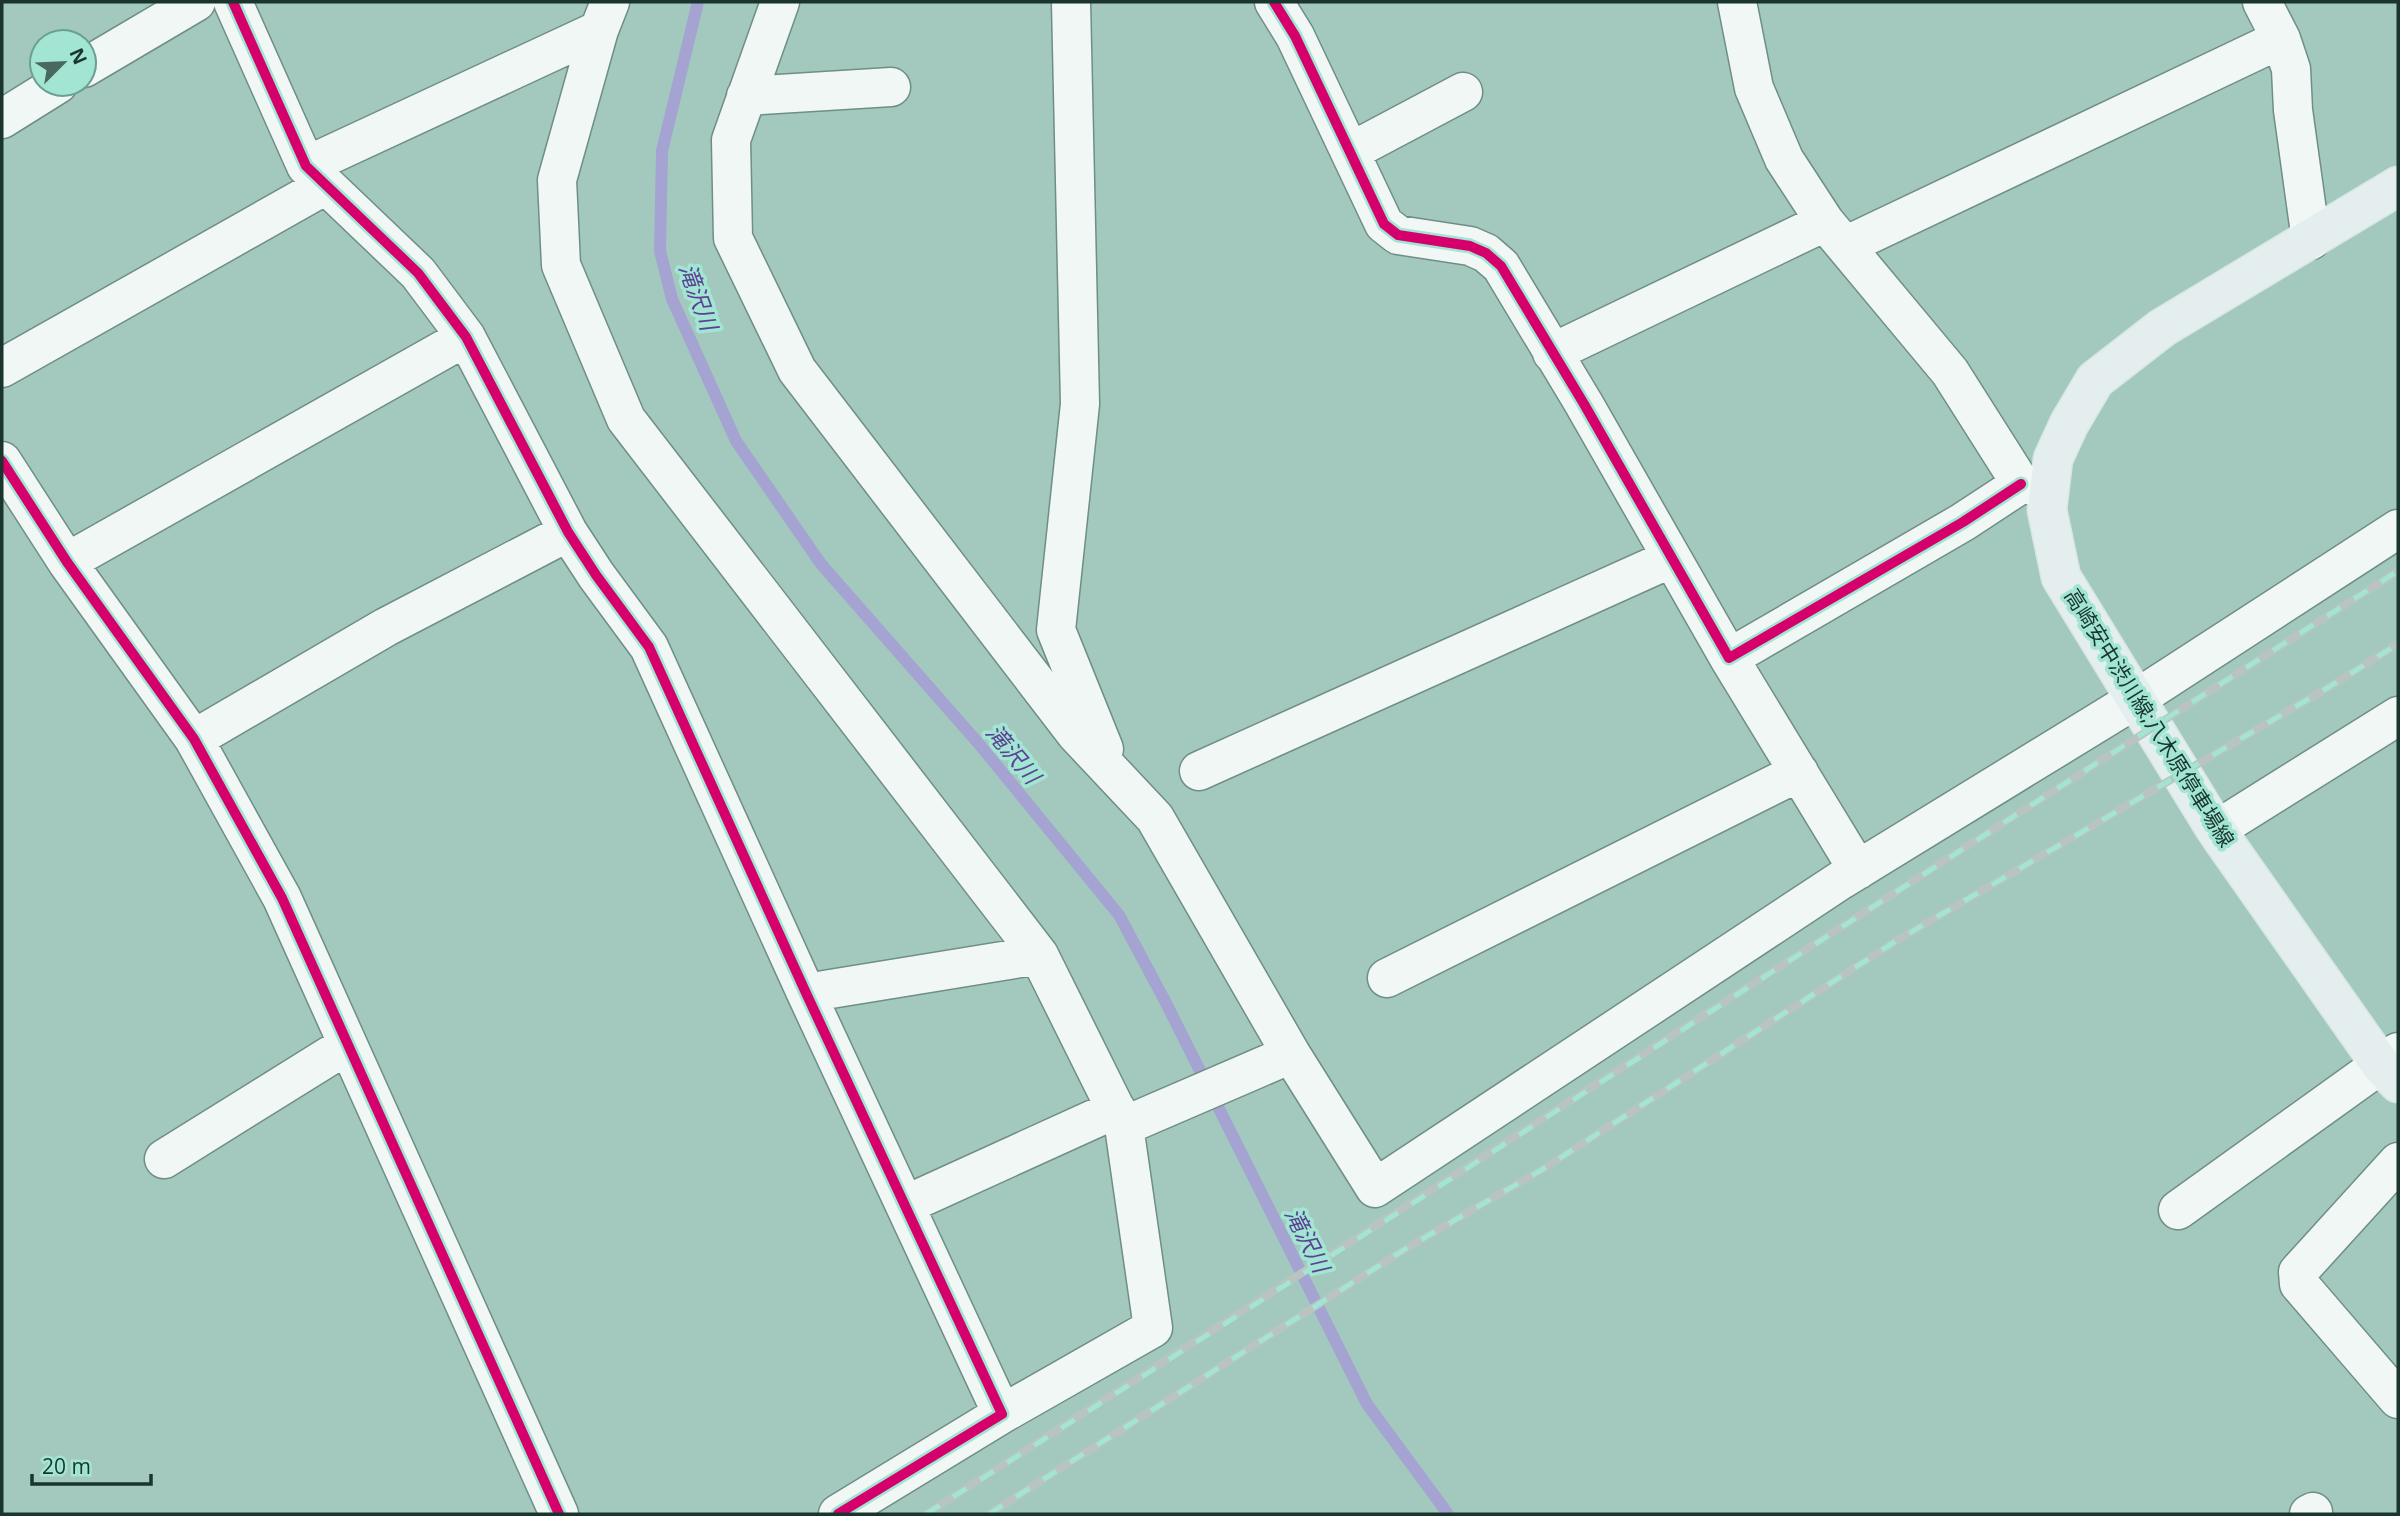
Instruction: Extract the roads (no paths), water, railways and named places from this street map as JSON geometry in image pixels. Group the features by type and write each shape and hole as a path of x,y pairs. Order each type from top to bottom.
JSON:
{"main road":[{"name":"高崎安中渋川線;八木原停車場線","path":"2392,1067 2216,830 2061,577 2047,510 2035,485 2053,459 2069,424 2095,380 2162,328 2398,186"}],"street":[{"path":"98,60 196,2"},
{"path":"233,2 316,176 418,273 466,337 568,532 649,647 1002,1414"},
{"path":"780,2 732,139 733,238 797,370 1076,734 1155,818 1291,1054 1375,1188 1858,870 2136,699 2398,529"},
{"path":"1071,2 1080,404 1056,630 1114,775"},
{"path":"1274,2 1295,36 1384,224 1398,234 1470,246 1486,253 1501,266 1729,658 1858,870"},
{"path":"1729,658 1963,522 2035,485 1950,372 1836,233 1784,159 1754,88 1737,2"},
{"path":"2262,2 2281,39 2291,69 2293,110 2311,240"},
{"path":"2,368 316,176 604,16"},
{"path":"604,16 557,180 561,265 626,419 1039,955 1120,1118 1153,1328 1002,1414 838,1514"},
{"path":"1552,353 1836,233 2281,39"},
{"path":"746,96 891,87"},
{"path":"1350,152 1463,92"},
{"path":"2,119 36,98"},
{"path":"67,562 466,337"},
{"path":"2,461 67,562 194,739 282,898 559,1514"},
{"path":"194,739 386,626 568,532"},
{"path":"1199,771 1672,558"},
{"path":"2216,830 2398,716"},
{"path":"1387,978 1799,772"},
{"path":"807,993 1039,955"},
{"path":"164,1159 347,1045"},
{"path":"905,1205 1120,1118 1185,1100 1291,1054"},
{"path":"2178,1210 2392,1067"},
{"path":"2398,1162 2298,1272 2299,1284 2398,1399"}],"waterway":[{"name":"滝沢川","path":"698,2 662,151 660,251 672,299 736,441 821,564 979,744 1119,915 1165,1001 1367,1404 1448,1514"}],"railway":[{"path":"926,1514 2398,571"},
{"path":"989,1514 1410,1246 1543,1169 1896,941 2398,644"}]}
